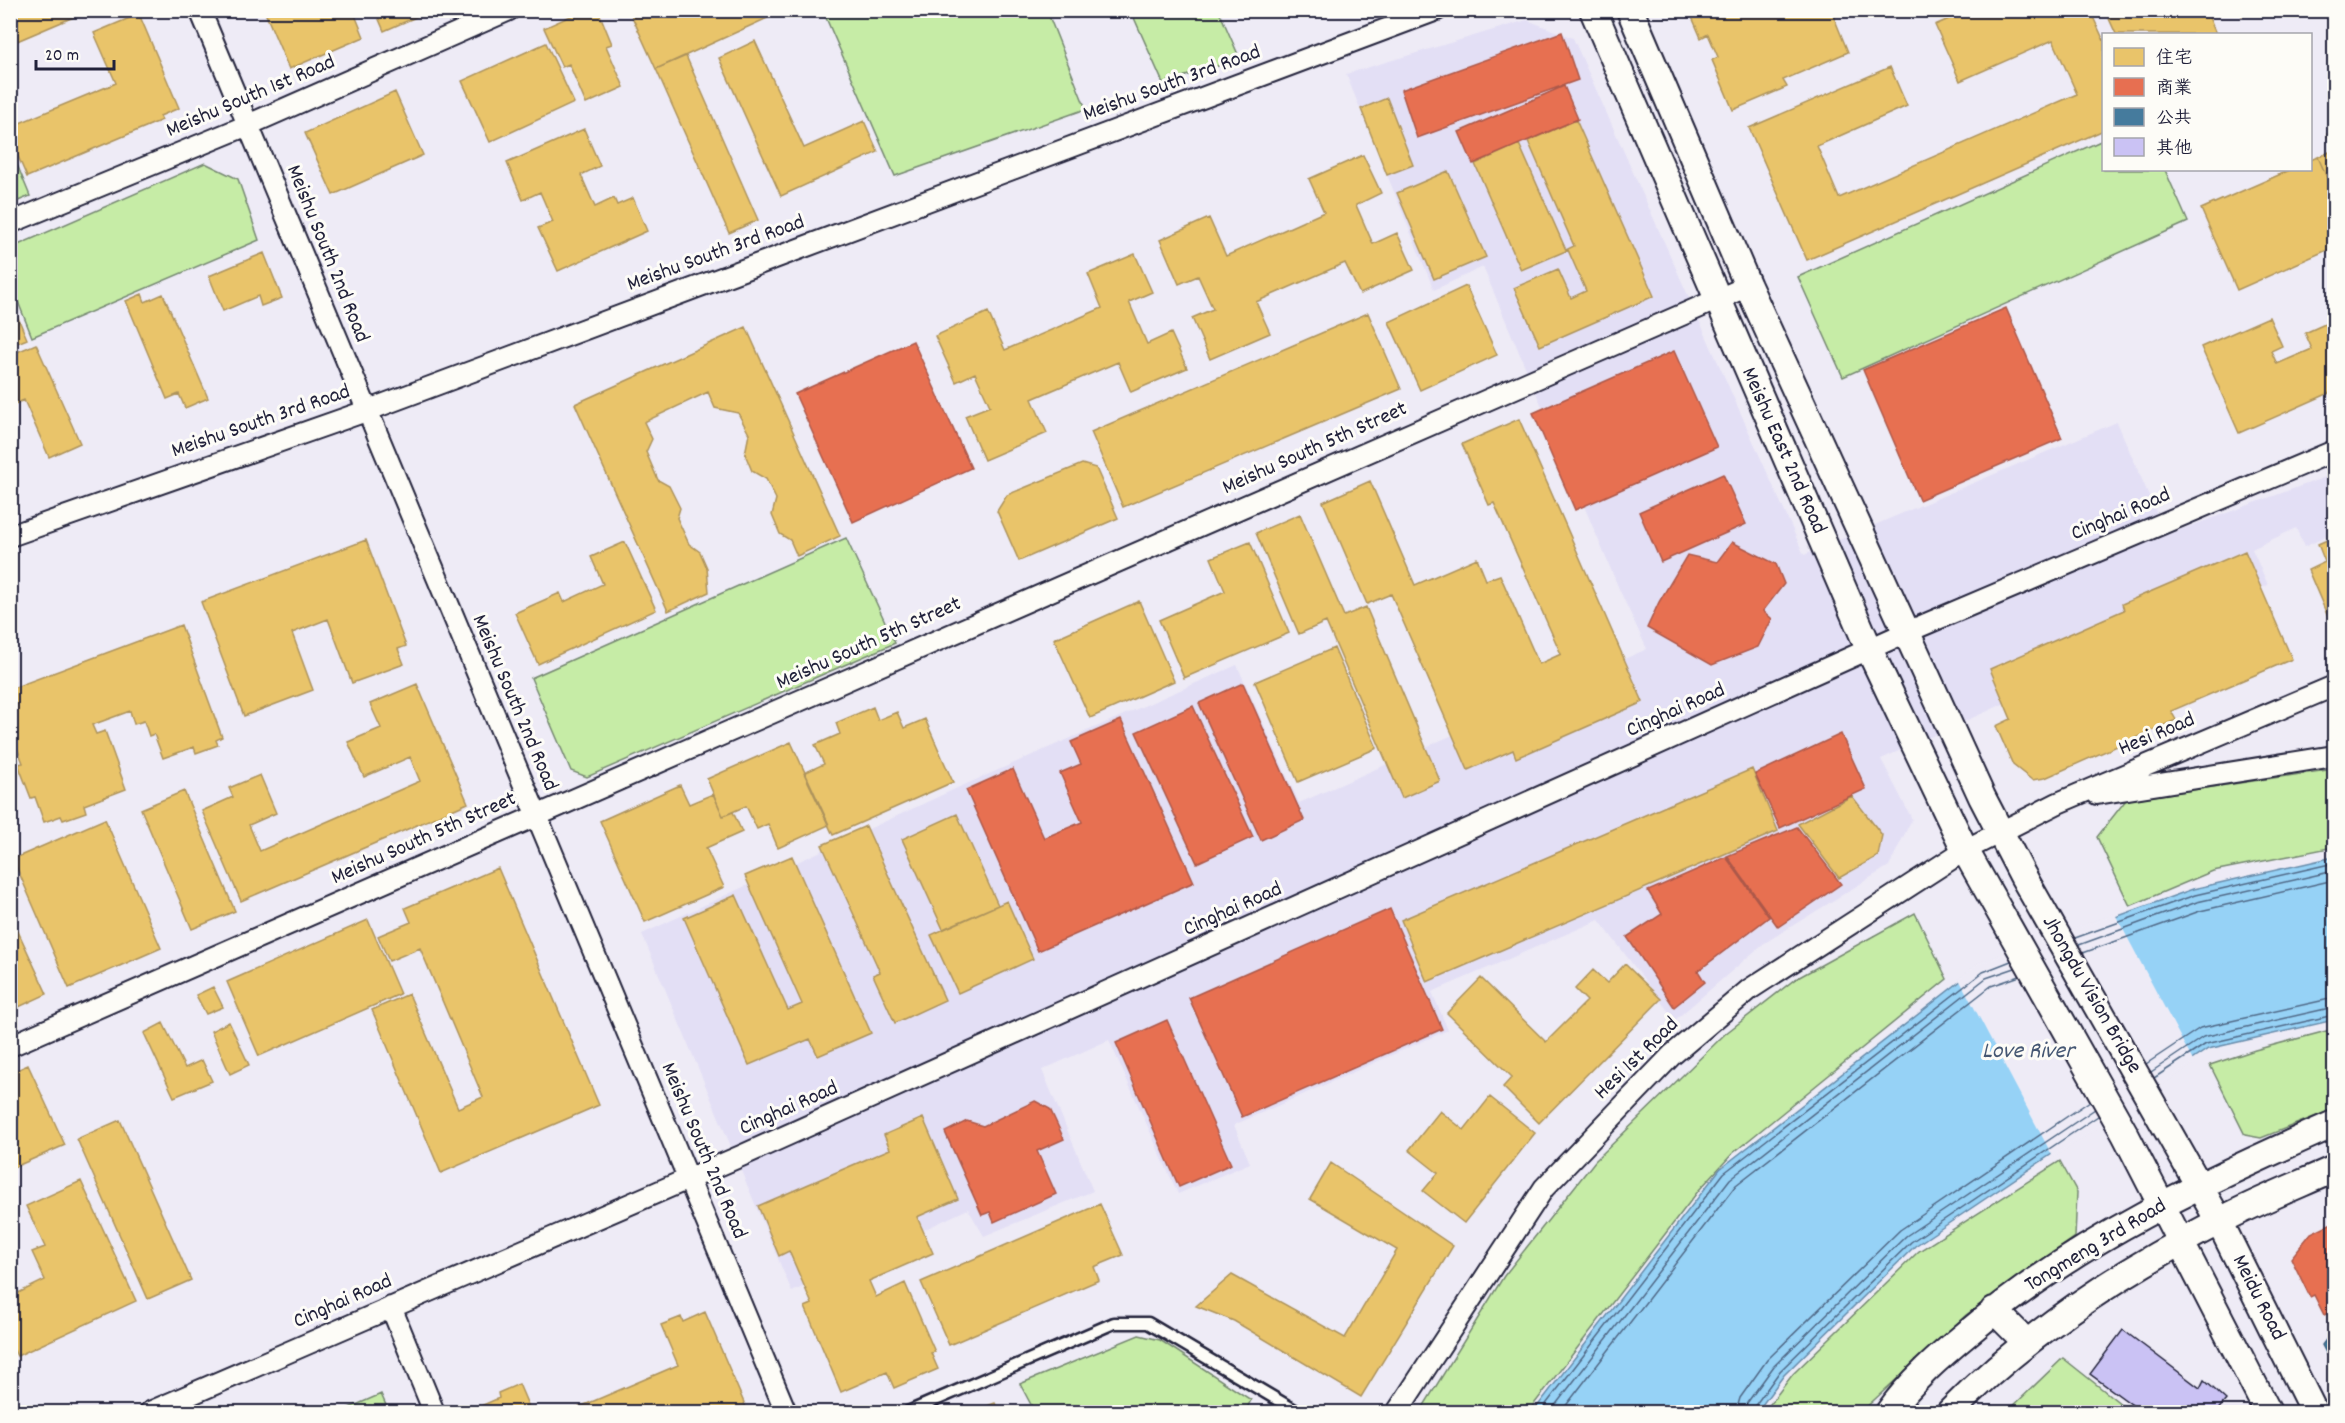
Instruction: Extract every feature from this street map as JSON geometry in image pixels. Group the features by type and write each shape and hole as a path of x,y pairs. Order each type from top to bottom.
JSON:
{"street":[{"name":"Meishu South 2nd Road","path":"200,10 786,1413"},
{"name":"Meishu South 1st Road","path":"10,223 248,125 509,10"},
{"name":"Meishu South 3rd Road","path":"10,536 366,411 1437,10"},
{"name":"Meishu East 2nd Road","path":"1593,10 1716,300 1870,651 1984,887"},
{"name":"Meishu East 2nd Road","path":"1630,10 1748,286 1906,632 2019,868"},
{"name":"Meishu South 5th Street","path":"10,1046 1748,286"},
{"name":"Cinghai Road","path":"150,1413 689,1179 1870,651 1906,632 2334,451"},
{"name":"Hesi Road","path":"2000,832 2068,799 2334,686"},
{"path":"2068,799 2334,756"},
{"name":"Hesi 1st Road","path":"1397,1413 1544,1188 1672,1055 1749,989 1905,891 1965,850 2000,832"},
{"name":"Jhongdu Vision Bridge","path":"2019,868 2198,1186"},
{"name":"Jhongdu Vision Bridge","path":"1984,887 2125,1134 2160,1205"},
{"name":"Tongmeng 3rd Road","path":"1889,1413 1943,1353 1994,1310 2107,1235 2198,1186 2334,1124"},
{"name":"Tongmeng 3rd Road","path":"1950,1413 1978,1384 2026,1343 2108,1286 2218,1221 2334,1169"},
{"name":"Meidu Road","path":"2198,1186 2218,1221 2314,1413"},
{"name":"Meidu Road","path":"2160,1205 2268,1413"},
{"path":"391,1307 434,1413"},
{"path":"1994,1310 2026,1343"}],"lane":[{"path":"908,1413 1114,1323 1148,1323 1298,1413"}],"shaded area":[{"path":"1527,20 1573,38 1804,555 2117,422 2166,535 2334,474 2334,533 2304,547 2296,528 2252,549 2268,585 1881,759 1912,819 1889,866 1763,944 1675,1020 1599,920 1432,992 1448,1030 1234,1125 1250,1163 1178,1194 1109,1040 1042,1070 1093,1191 984,1236 968,1209 792,1292 642,934 955,789 1237,665 1299,803 1647,649 1620,591 1483,267 1434,290 1346,74"}],"green space":[{"path":"823,11 1047,11 1086,109 895,176"},
{"path":"1131,11 1219,11 1240,59 1163,83"},
{"path":"2102,140 2102,171 2165,171 2188,222 1843,377 1798,277"},
{"path":"11,150 30,196 10,204"},
{"path":"205,163 238,179 259,240 32,337 11,284 11,248"},
{"path":"846,538 895,643 587,777 571,771 531,678"},
{"path":"2334,769 2334,847 2213,871 2130,906 2097,837 2126,800"},
{"path":"1915,913 1947,979 1733,1153 1699,1190 1528,1412 1420,1412 1504,1276 1595,1161 1725,1034 1794,980"},
{"path":"2334,1029 2334,1109 2261,1138 2245,1135 2210,1065 2255,1050"},
{"path":"2060,1161 2077,1192 2075,1237 1966,1315 1861,1412 1764,1412 1793,1374 1919,1251"},
{"path":"1139,1335 1160,1340 1251,1400 1245,1412 1035,1412 1020,1384"},
{"path":"2063,1358 2131,1412 2007,1412"},
{"path":"381,1394 389,1412 340,1412"}],"water":[{"name":"Love River","path":"2334,857 2334,1020 2208,1049 1915,1246 1784,1375 1757,1412 1533,1412 1720,1169 1980,966 2193,889"}],"pier":[{"path":"2115,914 2194,1063 2053,1157 1959,979 1979,963"}],"building: 住宅":[{"path":"10,10 90,10 10,44"},
{"path":"264,10 353,10 364,37 289,69"},
{"path":"375,10 432,10 384,31"},
{"path":"584,10 598,10 612,44 606,46 624,87 586,104 569,64 562,67 544,28"},
{"path":"629,10 785,10 656,69"},
{"path":"1689,10 1798,10 1800,14 1809,10 1831,10 1848,52 1783,80 1787,87 1733,110 1712,60 1718,57 1708,34 1701,38"},
{"path":"1956,10 2099,10 2100,14 2093,17 2102,37 2102,131 1807,260 1749,128 1890,67 1907,106 1817,146 1839,198 2077,94 2053,40 1960,81 1935,25 1958,15"},
{"path":"2105,10 2206,10 2216,33 2116,33"},
{"path":"2240,10 2254,10 2242,16"},
{"path":"139,14 179,108 160,116 162,120 27,177 10,138 10,127 116,83 94,33"},
{"path":"755,41 804,148 864,121 878,152 781,196 719,58"},
{"path":"755,41 804,148 864,121 878,152 781,196 719,58"},
{"path":"546,43 574,103 490,142 462,81"},
{"path":"686,56 758,220 729,233 656,69"},
{"path":"395,92 423,155 333,195 305,133"},
{"path":"1387,98 1413,165 1387,175 1361,109"},
{"path":"1576,120 1654,296 1540,346 1514,288 1558,269 1571,298 1586,291 1568,250 1521,270 1475,164 1519,144 1566,250 1574,246 1528,141"},
{"path":"584,129 600,166 581,175 595,207 614,198 617,205 633,198 647,231 558,271 538,228 553,222 540,192 523,200 507,163"},
{"path":"2334,130 2334,150 2327,134"},
{"path":"2334,150 2334,194 2318,157"},
{"path":"1363,155 1381,193 1356,205 1373,244 1397,233 1414,270 1360,294 1345,263 1256,302 1270,333 1210,359 1192,318 1213,309 1198,276 1179,284 1160,240 1209,218 1226,256 1324,212 1309,179"},
{"path":"2318,157 2334,194 2334,247 2237,290 2201,209 2288,171 2312,171 2312,159"},
{"path":"1448,171 1486,257 1434,279 1397,193"},
{"path":"264,253 282,298 261,306 258,296 223,311 209,276"},
{"path":"1135,254 1152,292 1129,302 1147,344 1171,333 1187,368 1131,392 1118,362 1032,399 1047,433 984,460 965,416 990,406 975,373 956,382 935,336 988,312 1005,350 1102,308 1088,274"},
{"path":"1466,286 1497,355 1420,390 1389,322"},
{"path":"142,294 145,302 163,294 208,398 185,408 179,394 167,399 126,301"},
{"path":"10,299 27,339 10,346"},
{"path":"1368,313 1401,389 1123,507 1091,432"},
{"path":"2269,317 2282,346 2271,351 2277,364 2312,349 2305,333 2334,320 2334,391 2239,433 2201,347"},
{"path":"746,327 840,536 797,556 790,540 780,534 772,515 776,499 766,479 752,471 745,454 749,434 738,413 715,408 708,392 644,422 652,439 646,452 658,480 669,486 680,508 677,518 689,544 700,552 707,568 709,592 668,611 575,404"},
{"path":"36,344 80,443 49,457 24,400 10,406 10,355"},
{"path":"1519,419 1643,702 1516,758 1513,750 1468,770 1391,594 1367,604 1323,502 1370,481 1415,585 1477,558 1486,580 1500,575 1539,664 1561,654 1494,503 1489,505 1462,444"},
{"path":"1082,464 1096,468 1118,518 1019,561 997,511 1007,495"},
{"path":"1300,514 1344,616 1366,607 1440,781 1402,798 1326,622 1299,634 1256,533"},
{"path":"2334,537 2334,631 2308,570 2325,562 2318,544"},
{"path":"366,540 406,646 398,649 404,664 352,683 328,619 292,633 313,690 244,716 201,602"},
{"path":"625,542 656,610 538,664 515,613 560,593 564,602 603,584 591,557"},
{"path":"1250,542 1289,633 1184,678 1159,620 1225,591 1211,558"},
{"path":"2245,551 2292,659 2171,711 2176,720 2045,778 2032,780 2013,765 1996,726 2011,719 1990,669 2124,610 2122,604"},
{"path":"1139,601 1174,681 1090,718 1054,639"},
{"path":"181,625 222,737 216,740 218,745 196,753 194,747 163,758 154,734 149,736 144,721 134,724 130,711 92,725 96,734 105,731 126,789 84,805 86,812 63,820 61,816 44,822 35,797 31,798 18,764 23,763 10,730 10,689"},
{"path":"1334,648 1377,748 1298,782 1255,682"},
{"path":"417,684 468,803 241,901 202,811 233,797 229,788 260,775 276,813 249,825 260,851 420,781 410,757 364,777 348,742 381,728 370,704"},
{"path":"873,707 878,720 897,712 904,728 925,719 953,782 833,835 804,773 824,764 815,745 840,734 836,723"},
{"path":"791,742 829,825 778,848 768,824 757,829 746,806 723,816 707,779"},
{"path":"1752,769 1778,831 1427,982 1401,920"},
{"path":"680,785 689,804 713,794 723,816 733,812 742,832 706,848 724,887 645,922 600,821"},
{"path":"184,791 235,911 192,929 141,809"},
{"path":"1852,796 1882,835 1878,856 1839,878 1798,824"},
{"path":"957,814 998,905 943,929 902,839"},
{"path":"105,819 161,948 69,988 13,859"},
{"path":"866,826 945,1000 895,1023 873,975 880,972 822,845"},
{"path":"792,856 871,1033 818,1056 810,1039 749,1065 684,918 736,895 788,1010 802,1004 745,876"},
{"path":"498,868 599,1105 441,1173 372,1010 409,994 458,1108 483,1097 420,948 389,961 378,936 411,922 405,908"},
{"path":"1007,901 1033,959 958,993 931,935"},
{"path":"10,914 47,994 10,1011"},
{"path":"368,920 400,994 259,1056 227,982"},
{"path":"1625,964 1661,999 1539,1123 1503,1087 1512,1077 1447,1013 1481,978 1546,1042 1587,1001 1575,989 1593,970 1607,983"},
{"path":"213,987 223,1007 206,1014 196,995"},
{"path":"229,1022 249,1065 230,1074 211,1031"},
{"path":"163,1023 185,1068 202,1060 212,1081 174,1097 144,1033"},
{"path":"28,1065 65,1145 10,1169 10,1073"},
{"path":"1490,1097 1535,1133 1464,1223 1423,1191 1438,1173 1409,1150 1440,1111 1464,1130"},
{"path":"923,1118 958,1199 917,1217 933,1253 869,1281 876,1297 905,1283 935,1352 931,1353 938,1369 894,1388 887,1372 841,1392 805,1307 812,1304 789,1251 779,1256 758,1206 890,1149 884,1135"},
{"path":"120,1120 191,1280 148,1299 77,1139"},
{"path":"1331,1163 1453,1246 1361,1397 1234,1321 1196,1306 1232,1275 1345,1338 1397,1250 1310,1199"},
{"path":"81,1181 136,1301 17,1356 10,1343 10,1297 45,1280 32,1252 45,1247 26,1206"},
{"path":"1100,1204 1123,1255 1094,1267 1099,1280 949,1345 921,1282"},
{"path":"705,1312 748,1412 568,1412 678,1365 661,1325 681,1317 683,1322"},
{"path":"519,1384 531,1412 478,1412 476,1408 499,1398 498,1393"},
{"path":"995,1403 999,1412 972,1412"}],"building: 商業":[{"path":"1562,32 1578,80 1417,138 1401,90"},
{"path":"1564,86 1578,119 1473,164 1459,132"},
{"path":"2006,308 2062,438 1919,500 1863,370"},
{"path":"913,341 971,468 853,522 795,394"},
{"path":"1674,351 1717,447 1575,510 1533,413"},
{"path":"1723,474 1746,524 1661,562 1639,512"},
{"path":"1732,542 1776,564 1784,584 1763,611 1772,619 1758,647 1712,665 1647,628 1659,602 1687,555 1717,562"},
{"path":"1243,683 1304,820 1261,840 1199,703"},
{"path":"1193,706 1253,837 1197,863 1136,732"},
{"path":"1121,720 1194,882 1038,951 966,790 1013,769 1044,838 1082,822 1060,773 1081,764 1071,742"},
{"path":"1841,734 1866,789 1780,828 1755,774"},
{"path":"1797,827 1841,884 1778,927 1727,856"},
{"path":"1726,857 1769,917 1698,971 1705,982 1674,1007 1627,937 1662,914 1648,891"},
{"path":"1390,909 1442,1029 1242,1117 1189,998"},
{"path":"1167,1020 1231,1164 1179,1187 1116,1043"},
{"path":"1035,1101 1050,1109 1064,1139 1037,1151 1056,1194 994,1222 990,1212 982,1215 945,1132 967,1121 983,1126"},
{"path":"2334,1222 2334,1311 2324,1315 2314,1295 2310,1297 2291,1258 2311,1233"}],"building: 公共":[{"path":"2334,1329 2334,1368 2322,1345"}],"building: 其他":[{"path":"2123,1330 2200,1388 2204,1380 2226,1400 2216,1412 2142,1412 2090,1374"}]}
